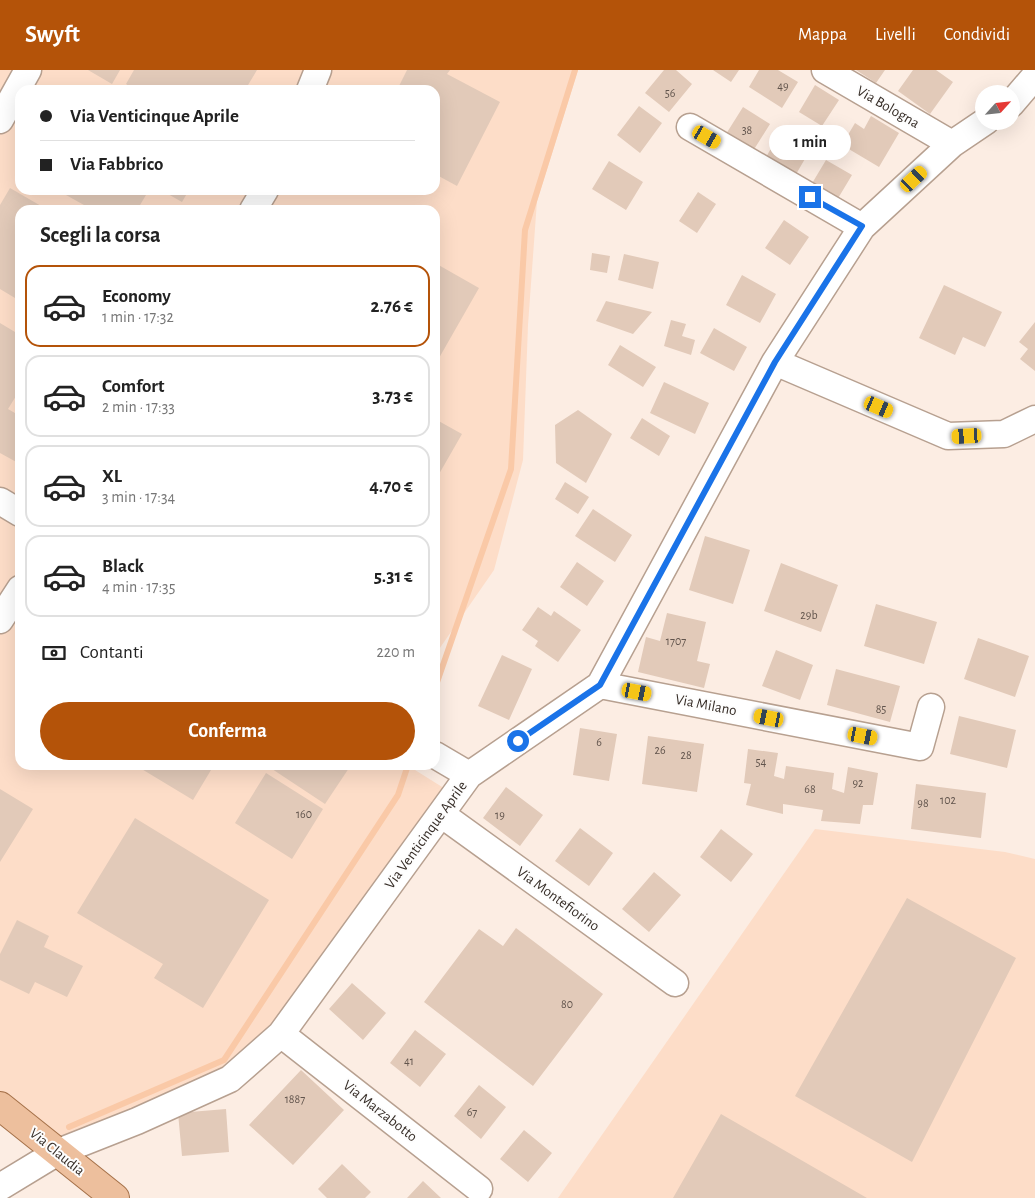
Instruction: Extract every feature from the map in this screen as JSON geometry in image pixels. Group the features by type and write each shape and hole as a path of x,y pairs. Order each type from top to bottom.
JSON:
{"main road":[{"name":"Via Claudia","path":"0,1106 115,1198"}],"street":[{"path":"20,85 28,70"},
{"path":"312,85 318,70"},
{"name":"Via Bologna","path":"825,70 952,144"},
{"path":"1020,94 1035,76"},
{"path":"0,120 15,93"},
{"path":"690,127 862,226"},
{"name":"Via Venticinque Aprile","path":"0,1187 56,1152 136,1121 230,1079 281,1034 469,775 600,685 775,362 862,226 952,144 975,128"},
{"path":"775,362 948,436 1004,434 1035,420"},
{"path":"0,501 15,510"},
{"path":"0,620 15,596"},
{"name":"Via Milano","path":"600,685 920,747 931,708"},
{"path":"440,758 469,775"},
{"name":"Via Montefiorino","path":"441,814 675,983"},
{"name":"Via Marzabotto","path":"281,1034 479,1189"}],"shaded area":[{"path":"0,70 578,70 537,201 528,325 523,460 494,570 440,648 440,205 15,205 15,770 415,770 463,800 332,967 239,1062 67,1154 0,1101"},
{"path":"815,829 1005,852 1035,859 1035,1198 558,1198"}],"building":[{"path":"88,70 120,70 112,84"},
{"path":"134,70 257,70 248,85 126,84"},
{"path":"407,70 450,70 447,74 500,102 457,186 440,177 440,85 400,85"},
{"path":"664,70 676,70 692,84 669,112 645,93"},
{"path":"713,70 739,70 731,82"},
{"path":"759,70 778,70 798,82 782,108 749,87"},
{"path":"856,70 885,70 876,83"},
{"path":"913,70 936,70 953,82 930,114 898,91"},
{"path":"815,85 839,100 822,126 799,112"},
{"path":"639,106 662,123 640,153 617,135"},
{"path":"743,107 770,124 753,151 726,134"},
{"path":"871,116 899,133 879,167 842,145 855,123 864,129"},
{"path":"783,127 813,145 795,176 765,159"},
{"path":"826,160 852,175 837,200 811,185"},
{"path":"609,161 643,182 626,210 592,189"},
{"path":"10,188 15,191 15,195 22,195 39,205 15,205 15,298 0,289 0,205"},
{"path":"698,192 716,204 697,233 679,221"},
{"path":"66,195 146,195 140,205 84,205"},
{"path":"170,195 186,195 182,202"},
{"path":"784,220 809,237 790,265 765,248"},
{"path":"592,253 610,256 607,273 590,270"},
{"path":"624,254 659,262 653,289 618,280"},
{"path":"440,266 479,288 440,356"},
{"path":"742,275 776,294 760,323 726,305"},
{"path":"944,285 1002,312 985,347 963,337 955,355 919,338"},
{"path":"606,301 652,312 633,334 596,321"},
{"path":"671,320 686,324 682,336 695,340 691,355 664,346"},
{"path":"1035,322 1035,371 1020,359 1028,349 1019,342"},
{"path":"0,323 15,332 15,398 8,409 15,413 15,461 0,453"},
{"path":"714,328 747,347 734,371 700,353"},
{"path":"620,345 656,367 643,387 608,365"},
{"path":"664,382 709,403 695,434 650,413"},
{"path":"578,410 612,434 586,483 556,463 555,425"},
{"path":"642,418 670,436 659,456 630,438"},
{"path":"440,422 462,434 440,472"},
{"path":"565,482 589,497 578,514 555,499"},
{"path":"593,509 632,535 615,562 575,536"},
{"path":"705,536 750,550 733,604 689,590"},
{"path":"577,562 604,581 587,606 560,587"},
{"path":"781,563 838,585 821,632 764,611"},
{"path":"876,604 937,622 924,664 864,646"},
{"path":"538,607 551,616 554,611 581,630 558,662 535,646 538,641 522,630"},
{"path":"667,613 706,622 697,661 710,664 704,688 638,672 646,637 660,641"},
{"path":"978,638 1029,656 1015,697 964,679"},
{"path":"776,650 813,665 800,700 762,686"},
{"path":"502,655 532,669 509,720 478,706"},
{"path":"836,669 900,686 890,722 827,705"},
{"path":"959,716 1016,730 1007,768 950,754"},
{"path":"580,728 617,734 609,781 573,775"},
{"path":"648,736 704,744 697,792 642,784"},
{"path":"748,749 778,753 774,776 784,779 786,766 834,773 832,789 844,793 848,767 878,773 873,805 863,805 860,824 821,821 823,810 783,804 783,814 746,805 751,784 744,783"},
{"path":"143,770 211,770 193,800"},
{"path":"274,770 348,770 325,804"},
{"path":"266,773 323,809 292,859 235,823"},
{"path":"916,784 986,793 981,838 911,829"},
{"path":"506,787 543,815 520,846 483,818"},
{"path":"0,789 33,809 0,862"},
{"path":"135,818 269,900 203,1008 154,978 163,964 77,913"},
{"path":"580,828 613,853 589,886 555,861"},
{"path":"721,829 753,854 731,882 700,857"},
{"path":"654,872 681,895 649,932 622,909"},
{"path":"907,898 1016,958 912,1162 795,1096"},
{"path":"17,920 49,936 44,947 83,966 67,997 35,982 29,994 0,980 0,954"},
{"path":"516,928 603,994 533,1086 424,1002 479,929 503,946"},
{"path":"352,983 386,1013 363,1040 329,1009"},
{"path":"415,1030 446,1054 420,1087 390,1063"},
{"path":"301,1070 344,1110 293,1165 249,1125"},
{"path":"479,1085 506,1107 481,1139 454,1116"},
{"path":"226,1109 229,1152 182,1156 178,1113"},
{"path":"721,1114 867,1198 673,1198"},
{"path":"524,1130 552,1153 528,1182 500,1159"},
{"path":"342,1164 371,1192 365,1198 327,1198 318,1189"},
{"path":"423,1181 441,1198 407,1198"}],"waterway":[{"path":"440,674 511,469 525,230 575,70"},
{"path":"69,1127 224,1060 398,795 406,770"}],"route":[{"path":"518,741 600,685 609,664 775,362 862,226 810,197"}]}
